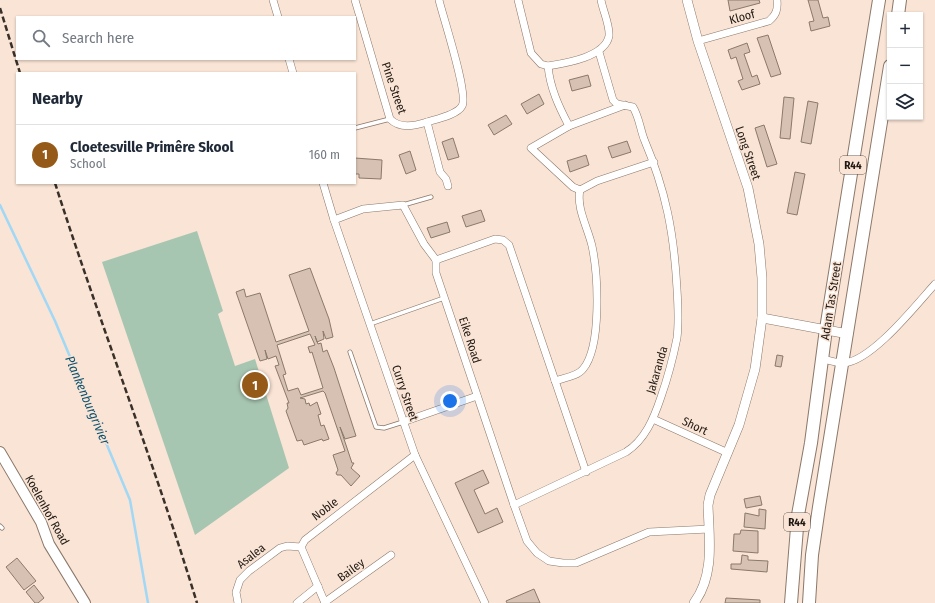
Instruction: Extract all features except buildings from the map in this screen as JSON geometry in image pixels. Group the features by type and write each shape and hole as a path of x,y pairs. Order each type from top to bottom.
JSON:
{"main road":[{"name":"Adam Tas Street","path":"791,603 798,515 812,443 826,329 879,0"},
{"path":"898,12 900,0"},
{"name":"Adam Tas Street","path":"809,603 812,555 844,363 887,84"},
{"name":"Koelenhof Road","path":"0,452 41,522 49,544 85,603"},
{"name":"Koelenhof Road","path":"71,581 78,603"}],"street":[{"path":"273,0 278,16"},
{"name":"Pine Street","path":"355,0 356,16 390,119 394,124 401,126 426,122 459,111 463,105 464,96 439,0"},
{"path":"518,0 531,53 541,64 548,66 599,52 606,44 609,36 609,30 600,0"},
{"name":"Long Street","path":"687,0 698,40 748,188 754,215 762,278 762,318 759,345 748,397 728,453 710,495 708,570 704,584 694,603"},
{"name":"Kloof","path":"698,40 769,21 775,16 777,10 777,0"},
{"path":"599,52 613,100 625,106"},
{"path":"289,60 293,72"},
{"path":"548,66 558,106 569,126"},
{"path":"580,190 573,186 531,148 569,126 625,106"},
{"name":"Jakaranda","path":"514,505 634,448 653,419 671,368 677,336 678,314 674,242 670,220 654,162 633,107 625,106"},
{"path":"426,122 440,172 446,179 448,186"},
{"path":"555,381 583,370 589,359 596,332 596,282 592,248 578,199 580,190 597,181 654,162"},
{"name":"Curry Street","path":"323,184 334,220 415,455 485,603"},
{"path":"334,220 370,208 403,205 424,244 436,260 490,240 499,239 506,242 512,252 586,472"},
{"name":"Eike Road","path":"436,260 436,273 514,505 527,541 537,553 549,561 576,563 649,532 709,529"},
{"path":"822,359 844,363 865,355 885,339 935,284"},
{"path":"762,318 848,334"},
{"path":"404,422 477,396"},
{"name":"Short","path":"653,419 728,453"},
{"name":"Noble","path":"301,547 308,536 415,455"},
{"name":"Asalea","path":"238,603 237,586 244,575 280,548 287,546 301,547"},
{"path":"301,547 325,603"},
{"name":"Bailey","path":"325,603 391,555"},
{"path":"297,603 318,586"}],"lane":[{"path":"356,128 390,119"},
{"path":"403,205 431,197"},
{"path":"370,324 445,297"},
{"path":"350,352 376,427 384,428 404,422"}],"green space":[{"path":"197,231 223,311 218,314 235,366 255,359 289,468 195,535 102,262"}],"waterway":[{"name":"Plankenburgrivier","path":"0,205 55,321 130,500 148,603"}],"railway":[{"path":"0,8 16,60"},
{"path":"16,60 20,72"},
{"path":"55,184 163,498 197,603"}],"place":[{"name":"Cloetesville Primêre Skool","path":"255,385"}]}
